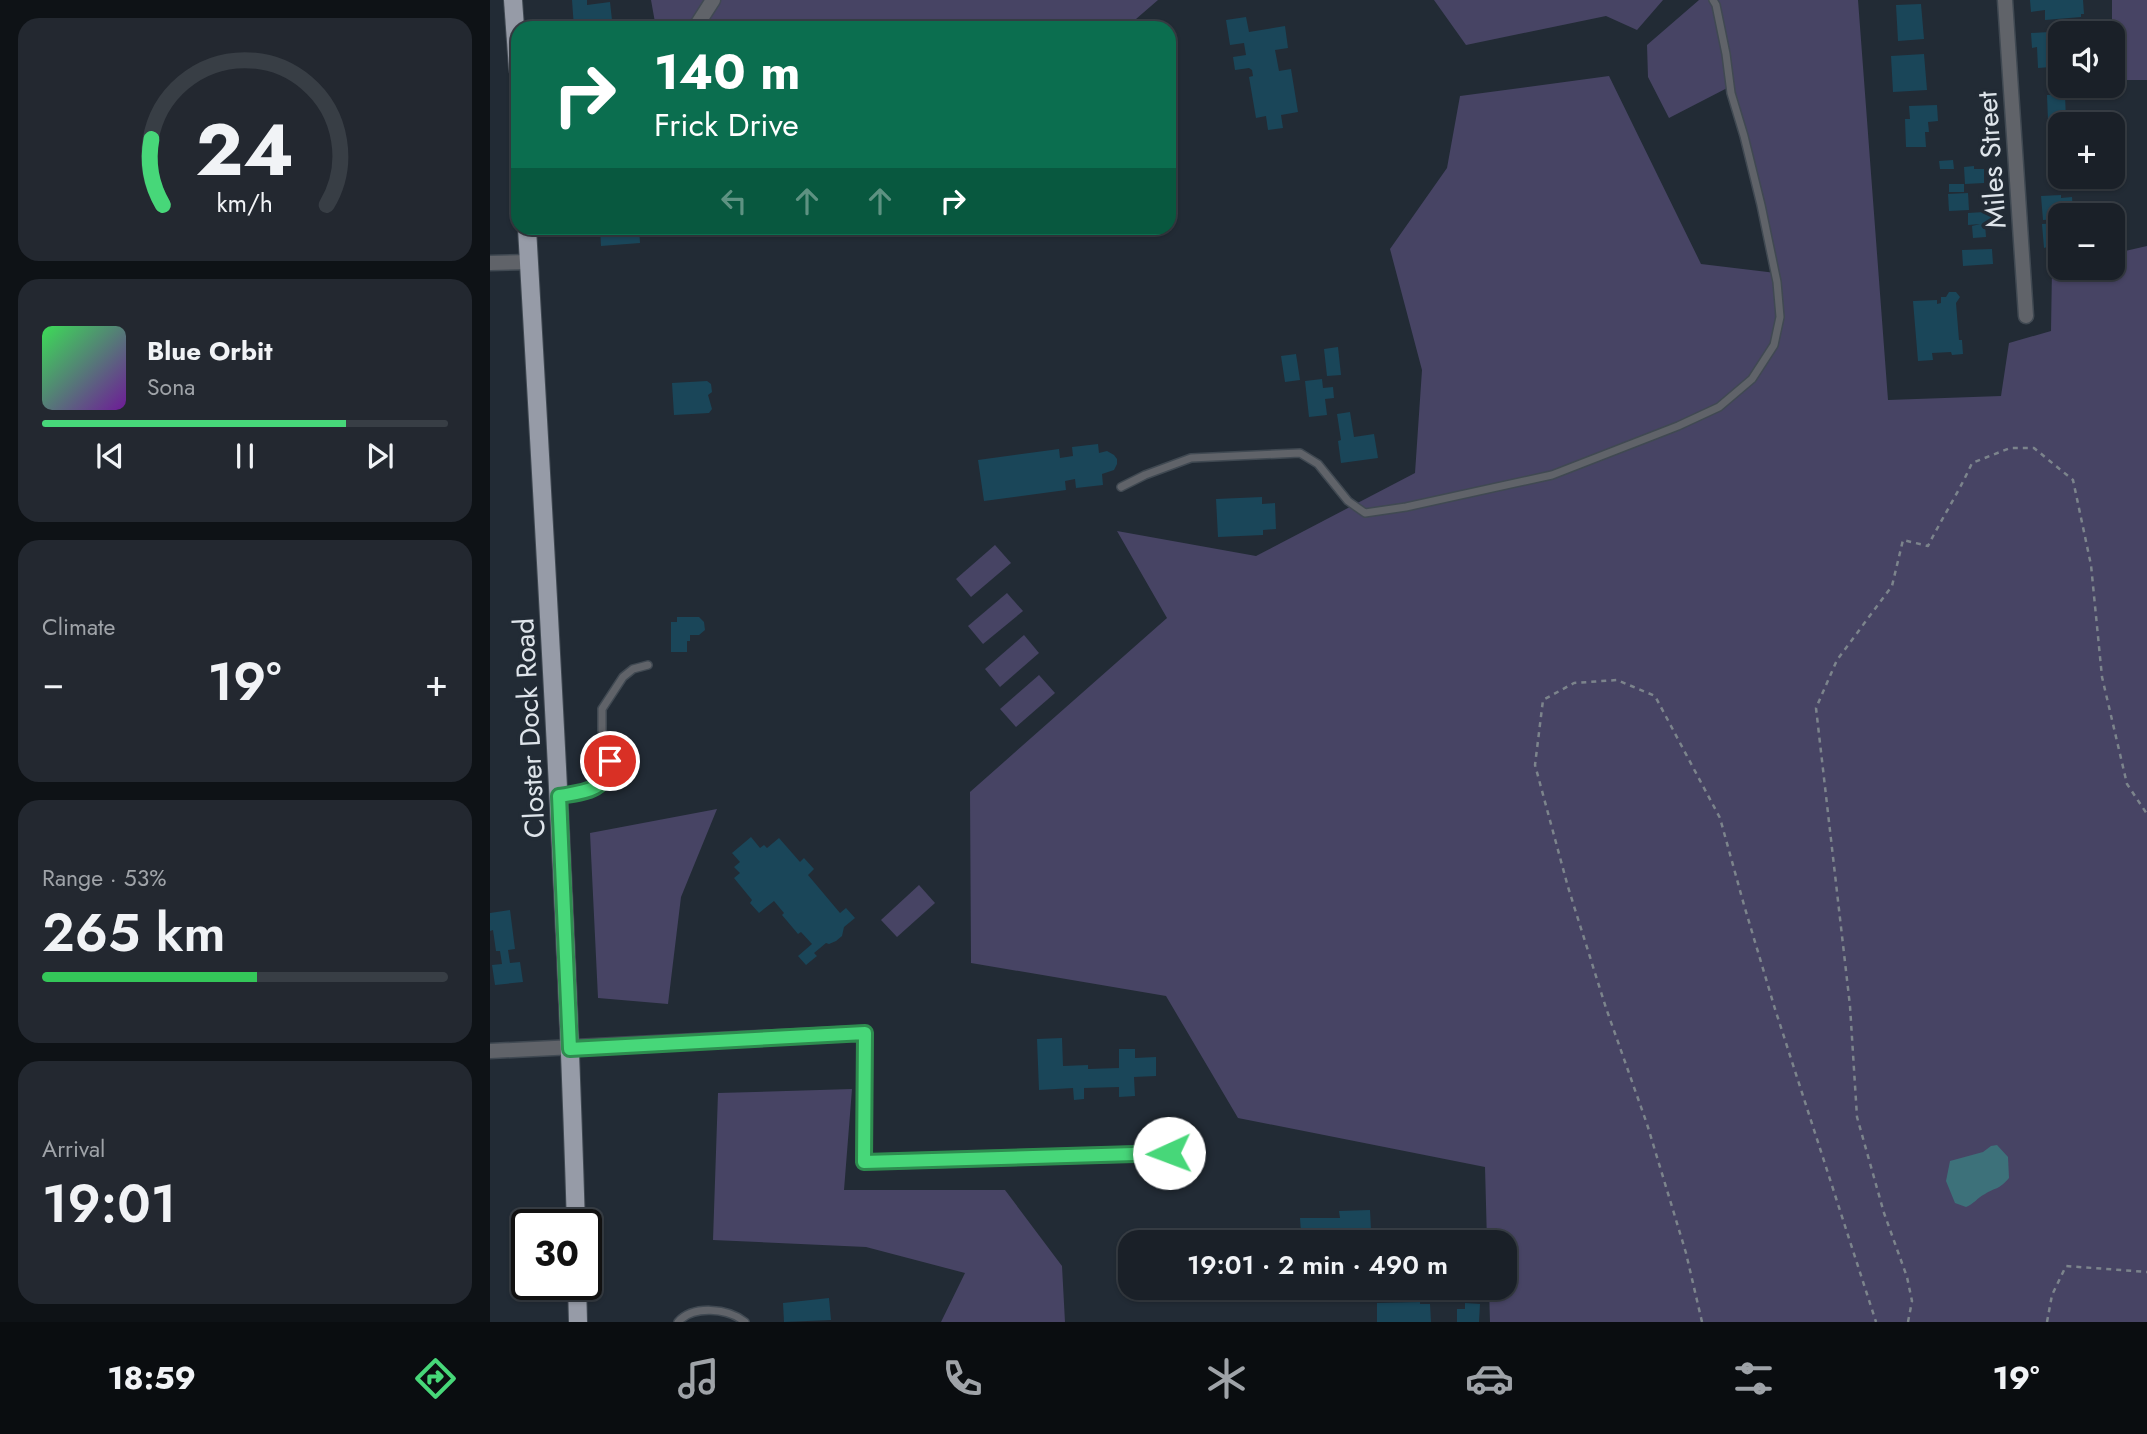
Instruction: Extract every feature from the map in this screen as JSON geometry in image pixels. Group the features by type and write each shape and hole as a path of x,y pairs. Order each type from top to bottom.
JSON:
{"main road":[{"path":"513,0 515,21"},
{"name":"Closter Dock Road","path":"527,235 559,796 575,1209"},
{"path":"577,1300 578,1322"}],"street":[{"path":"700,21 713,0"},
{"name":"Miles Street","path":"2004,0 2026,316"},
{"path":"490,263 529,262"},
{"path":"490,1051 865,1033 864,1162 1169,1153"}],"lane":[{"path":"1121,486 1191,458 1300,453 1318,464 1348,501 1365,513 1406,508 1552,475 1678,426 1719,407 1752,379 1774,345 1780,317 1777,282 1761,205 1731,93 1726,54 1713,0"},
{"path":"559,796 593,789 603,782 610,770 610,761 602,730 602,709 624,677 633,669 648,665"},
{"path":"678,1322 695,1311 724,1312 745,1322"}],"path":[{"path":"1908,1322 1912,1301 1907,1277 1884,1213 1857,1116 1850,1006 1816,708 1837,660 1892,586 1903,540 1928,546 1972,463 2010,448 2034,448 2073,480 2091,565 2105,690 2127,784 2147,814"},
{"path":"1702,1322 1686,1253 1647,1124 1606,1008 1572,899 1535,765 1543,700 1574,683 1617,680 1655,696 1720,818 1774,1009 1876,1322"},
{"path":"2047,1322 2052,1295 2067,1266 2147,1272"}],"shaded area":[{"path":"651,0 1158,0 1136,21 655,21"},
{"path":"1434,0 1663,0 1637,30 1606,16 1466,45"},
{"path":"1699,0 1858,0 1888,400 2001,396 2009,343 2051,331 2052,280 2125,280 2125,251 2147,246 2147,1322 1490,1322 1489,1300 1517,1300 1517,1230 1487,1230 1485,1167 1238,1118 1166,996 971,963 970,792 1167,618 1117,531 1256,556 1415,473 1422,370 1390,249 1447,168 1460,96 1609,76 1701,264 1776,273 1733,85 1669,118 1648,77 1647,45"},
{"path":"2112,0 2147,0 2147,80 2125,80 2125,21 2112,21"},
{"path":"995,545 1011,563 971,597 956,579"},
{"path":"1007,593 1023,611 983,644 968,626"},
{"path":"1024,635 1039,653 1000,687 985,669"},
{"path":"1039,675 1055,693 1016,727 1000,709"},
{"path":"717,809 681,897 668,1004 598,998 590,833"},
{"path":"919,885 935,903 897,937 881,920"},
{"path":"852,1089 844,1190 1005,1190 1062,1266 1065,1322 941,1322 965,1273 866,1247 713,1240 718,1093"}],"water":[{"path":"1997,1145 2008,1157 2009,1178 1969,1206 1955,1203 1946,1181 1950,1161 1983,1152"}],"building":[{"path":"572,0 587,0 587,5 610,2 612,20 574,21"},
{"path":"2030,0 2083,0 2084,14 2081,14 2081,17 2045,20 2045,10 2031,12"},
{"path":"1921,4 1924,39 1898,41 1896,5"},
{"path":"1246,17 1249,32 1285,26 1288,48 1275,50 1279,71 1291,69 1298,112 1281,115 1283,128 1268,130 1266,116 1256,118 1249,77 1253,76 1252,70 1235,70 1233,57 1246,55 1244,43 1230,45 1226,20"},
{"path":"2048,32 2048,67 2038,68 2037,47 2032,48 2031,33"},
{"path":"1924,54 1927,90 1893,92 1891,56"},
{"path":"2047,95 2048,98 2065,98 2066,112 2048,112 2048,121"},
{"path":"1937,105 1938,121 1928,122 1929,132 1925,132 1926,147 1906,147 1905,119 1910,119 1909,106"},
{"path":"1953,160 1954,169 1940,169 1939,161"},
{"path":"1974,166 1974,169 1984,169 1984,183 1965,184 1964,167"},
{"path":"1949,184 1964,184 1964,192 1949,192"},
{"path":"1968,193 1969,210 1949,211 1948,194"},
{"path":"2041,196 2072,197 2072,203 2048,203 2048,220 2043,220"},
{"path":"1984,208 1997,208 1997,211 2000,211 2001,224 1985,224 1986,237 1973,238 1972,226 1980,224 1968,225 1968,213 1984,212"},
{"path":"2042,224 2048,224 2048,254 2047,247 2044,248"},
{"path":"600,235 639,235 640,243 601,246"},
{"path":"1992,249 1993,264 1963,266 1962,250"},
{"path":"1949,292 1956,292 1960,297 1956,303 1963,354 1932,353 1933,360 1918,361 1913,301 1937,300 1937,304 1941,303 1941,297 1946,297"},
{"path":"1338,347 1341,375 1327,376 1324,349"},
{"path":"1296,354 1300,380 1285,382 1281,356"},
{"path":"1322,379 1323,388 1333,387 1334,398 1325,399 1327,415 1309,417 1305,381"},
{"path":"707,381 711,384 712,392 708,395 712,409 709,413 674,415 672,383"},
{"path":"1350,412 1354,437 1374,434 1378,458 1341,463 1337,414"},
{"path":"1098,444 1099,453 1107,451 1117,459 1114,470 1102,474 1103,485 1076,488 1075,479 1065,481 1066,490 984,501 978,460 1059,449 1060,458 1073,456 1072,447"},
{"path":"1262,497 1262,504 1275,503 1276,529 1263,530 1263,535 1218,537 1216,499"},
{"path":"677,617 699,617 704,622 705,630 699,635 690,635 687,652 671,652 671,622 677,622"},
{"path":"751,837 760,848 764,845 767,848 779,838 800,862 804,858 814,869 808,875 840,913 846,908 855,918 844,927 842,936 836,941 826,943 814,953 817,956 806,965 798,956 812,944 801,932 798,934 774,901 759,913 734,878 740,873 734,867 740,862 732,853"},
{"path":"510,910 515,949 508,950 510,963 520,962 523,982 495,985 492,965 502,964 500,951 496,951 493,930 490,931 490,913"},
{"path":"1062,1038 1063,1066 1088,1065 1088,1069 1119,1068 1119,1049 1135,1049 1135,1058 1156,1057 1156,1076 1134,1077 1135,1096 1119,1097 1119,1087 1084,1088 1084,1099 1074,1100 1073,1088 1039,1090 1037,1039"},
{"path":"1370,1210 1371,1230 1301,1230 1300,1218 1340,1218 1339,1211"},
{"path":"829,1298 831,1320 784,1322 783,1303"},
{"path":"1377,1303 1430,1304 1431,1322 1377,1322"},
{"path":"1465,1303 1480,1304 1479,1322 1457,1322 1457,1309 1465,1309"}],"route":[{"path":"610,761 610,770 603,782 593,789 559,796 570,1049 865,1033 864,1162 1169,1153"}]}
